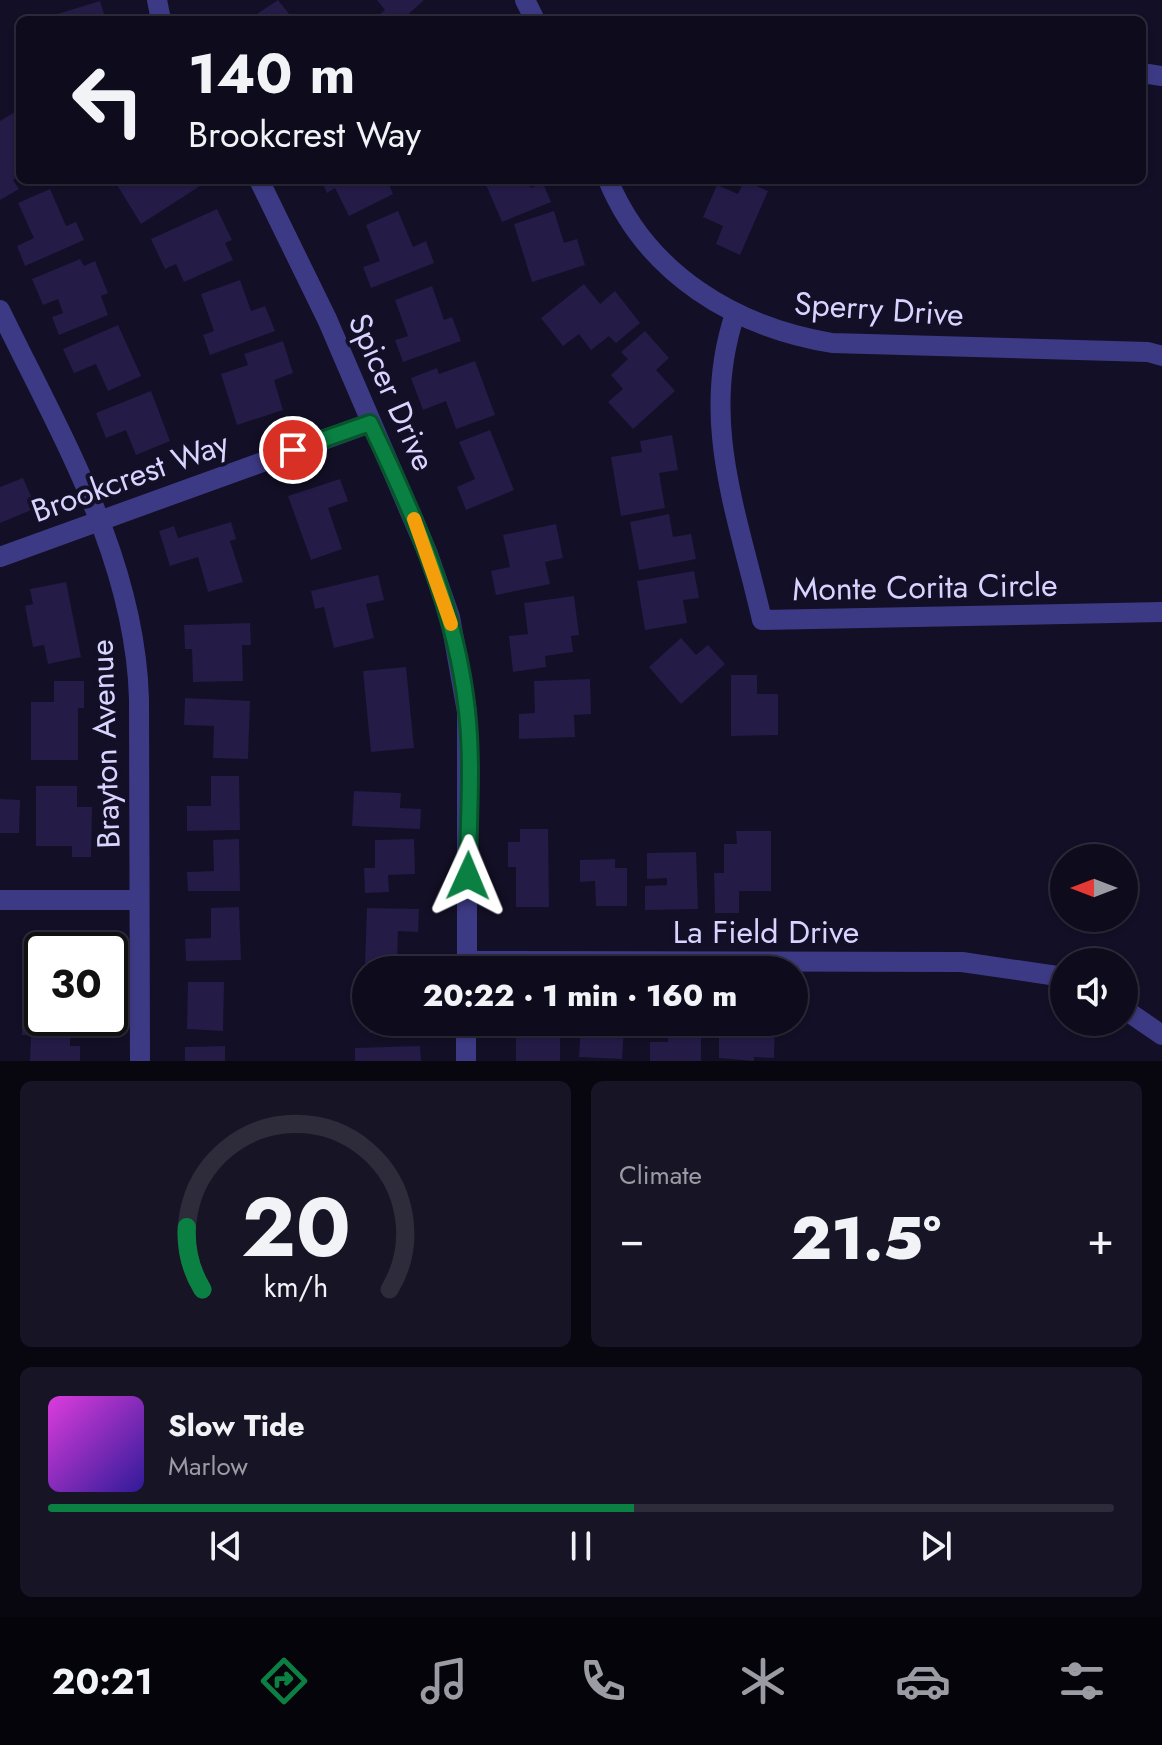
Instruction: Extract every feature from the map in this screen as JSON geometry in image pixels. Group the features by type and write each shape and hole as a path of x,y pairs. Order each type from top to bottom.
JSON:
{"street":[{"name":"Spicer Drive","path":"261,184 327,319 428,554 459,655 469,763 467,956"},
{"name":"Sperry Drive","path":"610,184 621,211 667,267 735,314 786,335 832,343 1148,352 1162,356"},
{"name":"Brayton Avenue","path":"0,310 100,519 129,608 138,657 140,1061"},
{"name":"Monte Corita Circle","path":"735,314 724,348 717,406 723,453 762,620 1162,612"},
{"name":"Brookcrest Way","path":"0,557 370,423"},
{"path":"0,900 139,900"},
{"name":"La Field Drive","path":"808,963 962,962 1050,975"},
{"path":"1138,1019 1162,1035"},
{"path":"466,1036 466,1061"}],"building":[{"path":"278,0 291,16 254,16"},
{"path":"377,0 424,0 406,16 382,16 380,14 385,10"},
{"path":"100,1 105,16 51,16"},
{"path":"16,111 16,178 13,180 19,189 0,200 0,121"},
{"path":"116,184 199,184 200,186 141,224"},
{"path":"323,184 389,184 393,194 349,216 335,188 327,193"},
{"path":"486,184 529,184 531,188 543,184 551,202 502,222"},
{"path":"743,184 768,191 740,255 716,244 723,226 703,217 717,185 738,194"},
{"path":"50,189 66,226 76,222 84,240 25,266 17,246 34,238 18,203"},
{"path":"217,209 232,240 225,243 233,260 184,282 176,264 165,269 151,239"},
{"path":"398,211 413,247 426,241 434,263 371,288 363,267 380,261 366,225"},
{"path":"554,211 564,243 577,239 585,265 532,282 514,224"},
{"path":"80,259 84,266 95,261 108,293 101,296 108,315 59,335 52,317 63,313 58,299 43,305 32,279"},
{"path":"240,280 251,311 265,306 275,331 210,355 203,335 214,331 201,294"},
{"path":"584,284 600,304 615,291 640,323 616,343 609,336 591,350 579,334 563,346 541,318"},
{"path":"432,286 444,320 452,317 461,341 403,362 395,340 408,336 395,300"},
{"path":"118,325 141,376 108,391 96,364 74,373 63,349"},
{"path":"645,331 669,358 656,370 675,391 633,429 608,402 623,389 611,375 628,359 621,352"},
{"path":"283,341 293,373 274,380 283,410 237,425 221,374 248,365 244,354"},
{"path":"475,361 495,415 456,429 446,401 423,410 411,378 437,368 439,374"},
{"path":"151,391 170,441 136,455 126,430 106,438 96,413"},
{"path":"490,430 514,490 466,510 457,487 475,479 459,442"},
{"path":"672,435 678,470 659,473 665,508 621,516 611,457 642,452 640,441"},
{"path":"23,478 36,508 0,523 0,487"},
{"path":"340,479 348,501 328,508 342,549 311,560 288,496"},
{"path":"669,514 673,537 691,534 696,559 639,570 630,522"},
{"path":"231,522 236,539 230,541 243,582 208,592 198,557 170,566 159,531 174,526 178,538"},
{"path":"556,524 563,558 545,562 550,584 496,595 491,571 510,567 503,535"},
{"path":"694,571 699,598 683,600 687,623 645,630 637,581"},
{"path":"378,575 384,600 366,604 374,638 334,648 324,607 315,609 311,591"},
{"path":"66,582 81,657 48,664 44,645 33,647 25,606 33,604 30,589"},
{"path":"574,596 579,635 571,636 573,652 545,656 546,667 513,672 509,636 528,634 524,603"},
{"path":"250,623 251,645 242,645 243,681 193,682 192,649 185,649 184,625"},
{"path":"681,638 696,655 708,645 725,664 681,704 649,667"},
{"path":"406,667 414,748 371,752 363,671"},
{"path":"731,675 757,675 757,694 778,694 778,735 731,736"},
{"path":"590,679 591,714 574,715 575,737 519,739 519,714 535,713 534,681"},
{"path":"54,681 84,681 84,708 78,708 78,760 31,760 31,702 54,702"},
{"path":"185,698 250,701 248,759 213,758 214,726 184,725"},
{"path":"211,776 239,776 240,830 187,831 187,806 211,806"},
{"path":"36,786 77,786 77,807 92,807 91,857 72,857 72,846 36,846"},
{"path":"354,791 401,793 400,808 421,809 420,829 352,826"},
{"path":"0,799 20,800 19,833 0,833"},
{"path":"520,829 548,829 549,907 516,907 516,867 508,867 508,842 520,842"},
{"path":"736,831 771,831 771,891 739,891 739,913 715,913 714,873 724,873 724,844 737,844"},
{"path":"239,839 240,891 188,891 187,872 214,871 213,840"},
{"path":"414,839 415,874 388,875 389,892 365,893 364,868 375,868 375,840"},
{"path":"696,852 698,909 645,910 645,886 667,885 667,878 647,879 647,853"},
{"path":"615,859 615,868 627,868 627,906 596,906 595,881 580,882 580,860"},
{"path":"239,907 241,960 186,961 185,939 211,938 211,908"},
{"path":"367,908 419,909 418,932 398,931 397,956 365,956"},
{"path":"188,982 224,982 223,1031 187,1029"},
{"path":"22,1010 24,1010 24,1035"},
{"path":"31,1036 70,1036 70,1046 80,1046 80,1061 30,1061"},
{"path":"516,1036 560,1036 560,1061 516,1061"},
{"path":"580,1036 623,1036 622,1059 579,1057"},
{"path":"668,1036 701,1036 701,1061 650,1061 650,1042 668,1042"},
{"path":"719,1036 775,1036 774,1058 754,1057 754,1061 719,1058"},
{"path":"225,1046 225,1061 185,1061 185,1047"},
{"path":"420,1046 421,1061 355,1061 355,1048"}],"slow traffic":[{"path":"414,519 451,624"}],"route":[{"path":"293,450 370,423 404,495 450,617 459,655 467,712 468,876"}]}
